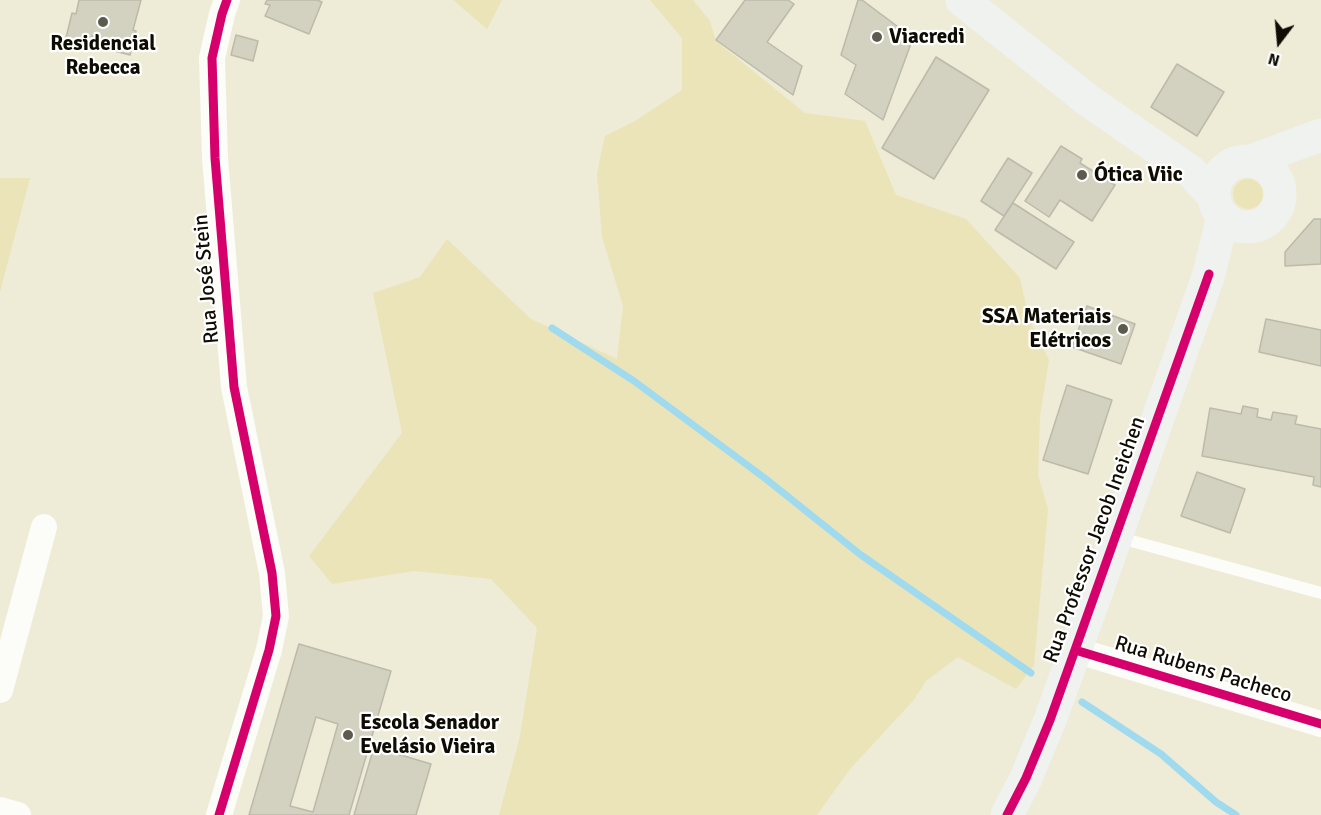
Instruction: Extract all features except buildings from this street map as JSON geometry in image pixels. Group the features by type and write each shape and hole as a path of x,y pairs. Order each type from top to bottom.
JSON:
{"main road":[{"path":"962,0 1089,101 1142,139 1190,171 1229,213 1266,221 1273,216 1280,200 1280,183 1273,172 1263,164 1198,156 1142,139"},
{"path":"1229,213 1215,186 1219,176 1226,168 1321,137"},
{"path":"1280,183 1321,137"},
{"name":"Rua Professor Jacob Ineichen","path":"1007,815 1026,778 1050,720 1229,213"}],"street":[{"name":"Rua José Stein","path":"219,815 269,650 276,616 268,553 234,387 215,158 212,58 227,0"},
{"path":"0,690 44,527"},
{"name":"Rua Rubens Pacheco","path":"1075,650 1321,724"},
{"path":"0,810 18,815"}],"lane":[{"path":"1116,537 1321,593"}],"shaded area":[{"path":"453,0 502,0 487,29"},
{"path":"650,0 693,0 710,21 716,41 805,113 865,121 896,195 966,219 1020,278 1029,319 1049,360 1040,416 1038,475 1048,509 1034,665 1016,689 958,657 926,681 913,701 850,769 817,815 499,815 520,736 537,628 491,579 414,571 332,584 309,556 402,433 373,293 420,277 447,239 531,319 617,359 623,306 602,237 597,173 605,136 635,121 682,90 682,38"},
{"path":"0,178 30,178 0,292"},
{"path":"1248,179 1259,183 1263,194 1259,205 1248,209 1237,205 1233,194 1237,183"}],"waterway":[{"path":"552,328 634,381 766,479 861,555 1031,673"},
{"path":"1082,702 1161,754 1216,802 1236,815"}],"cycle path":[{"path":"219,815 269,650 276,616 272,573 234,387 215,158 212,58 227,0"},
{"path":"1007,815 1026,778 1050,720 1209,274"},
{"path":"1075,650 1321,724"}],"place":[{"name":"Residencial Rebecca","path":"103,22"},
{"name":"Viacredi","path":"877,37"},
{"name":"Ótica Viic","path":"1082,175"},
{"name":"SSA Materiais Elétricos","path":"1123,329"},
{"name":"Escola Senador Evelásio Vieira","path":"348,735"}]}
